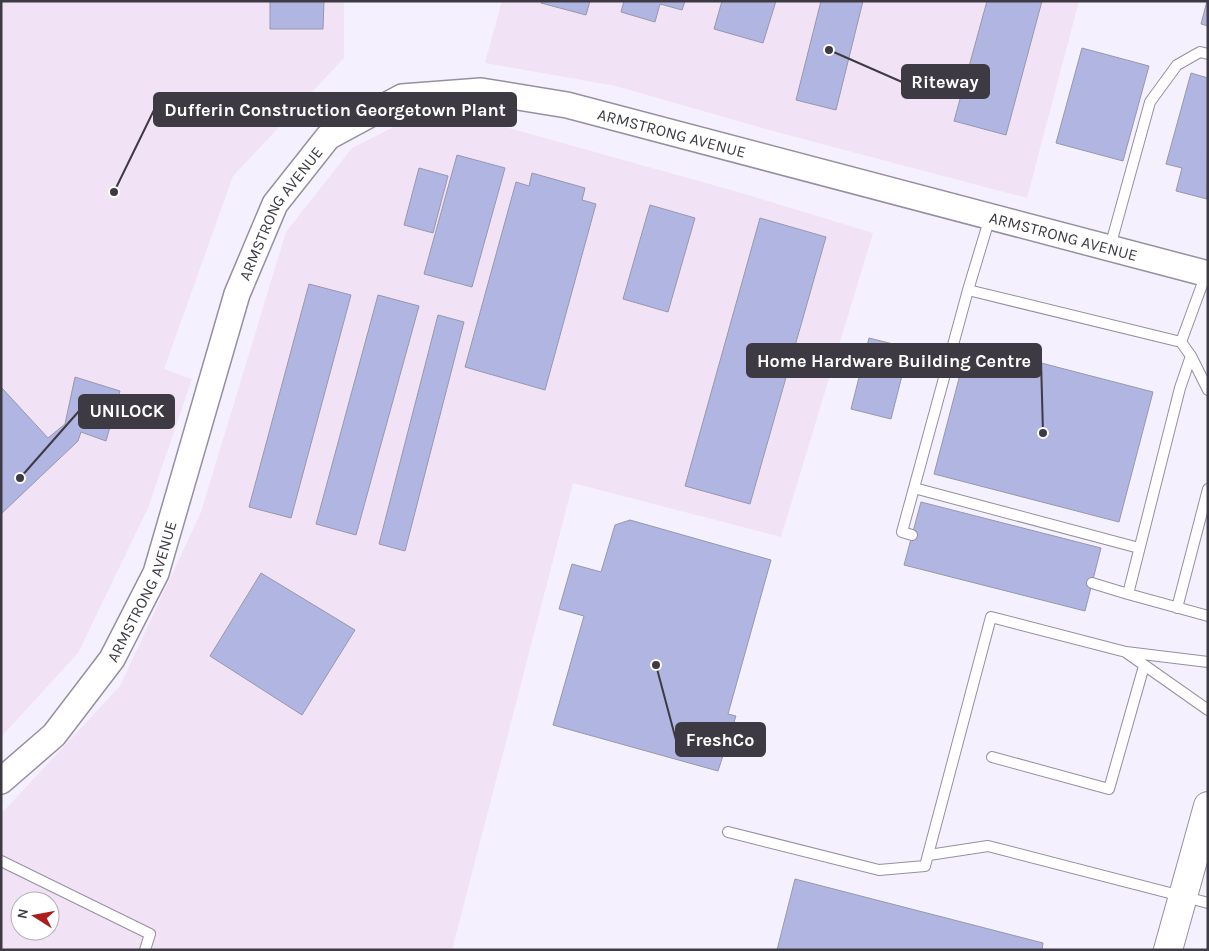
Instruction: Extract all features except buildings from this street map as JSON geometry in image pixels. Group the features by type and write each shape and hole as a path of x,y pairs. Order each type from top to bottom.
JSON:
{"main road":[{"path":"1168,950 1195,900 1208,806"}],"street":[{"name":"ARMSTRONG AVENUE","path":"1,781 54,735 112,659 152,582 237,294 275,204 328,137 402,97 481,91 566,105 1110,249 1207,271"}],"lane":[{"path":"1110,249 1150,102 1177,65 1200,52 1208,54"},
{"path":"907,533 914,488 990,217"},
{"path":"1181,342 1207,271"},
{"path":"968,290 1181,342 1191,356 1208,390"},
{"path":"1128,594 1180,388 1191,356"},
{"path":"914,488 1139,548"},
{"path":"1177,608 1208,489"},
{"path":"1092,583 1208,616"},
{"path":"728,832 879,870 925,866 992,617 1126,652 1208,662"},
{"path":"1126,652 1208,710"},
{"path":"992,757 1109,789 1144,666"},
{"path":"929,855 988,846 1195,900"},
{"path":"1,861 150,934 145,950"}],"shaded area":[{"path":"1,1 344,1 344,58 233,176 164,369 192,379 148,508 78,653 1,737"},
{"path":"502,1 1079,1 1027,198 769,130 616,86 485,63"},
{"path":"434,107 738,192 873,233 781,537 573,483 452,950 1,950 1,814 120,686 201,512 286,232 352,148"}],"place":[{"name":"Riteway","path":"829,50"},
{"name":"Dufferin Construction Georgetown Plant","path":"114,192"},
{"name":"Home Hardware Building Centre","path":"1043,433"},
{"name":"UNILOCK","path":"20,478"},
{"name":"FreshCo","path":"656,665"}]}
